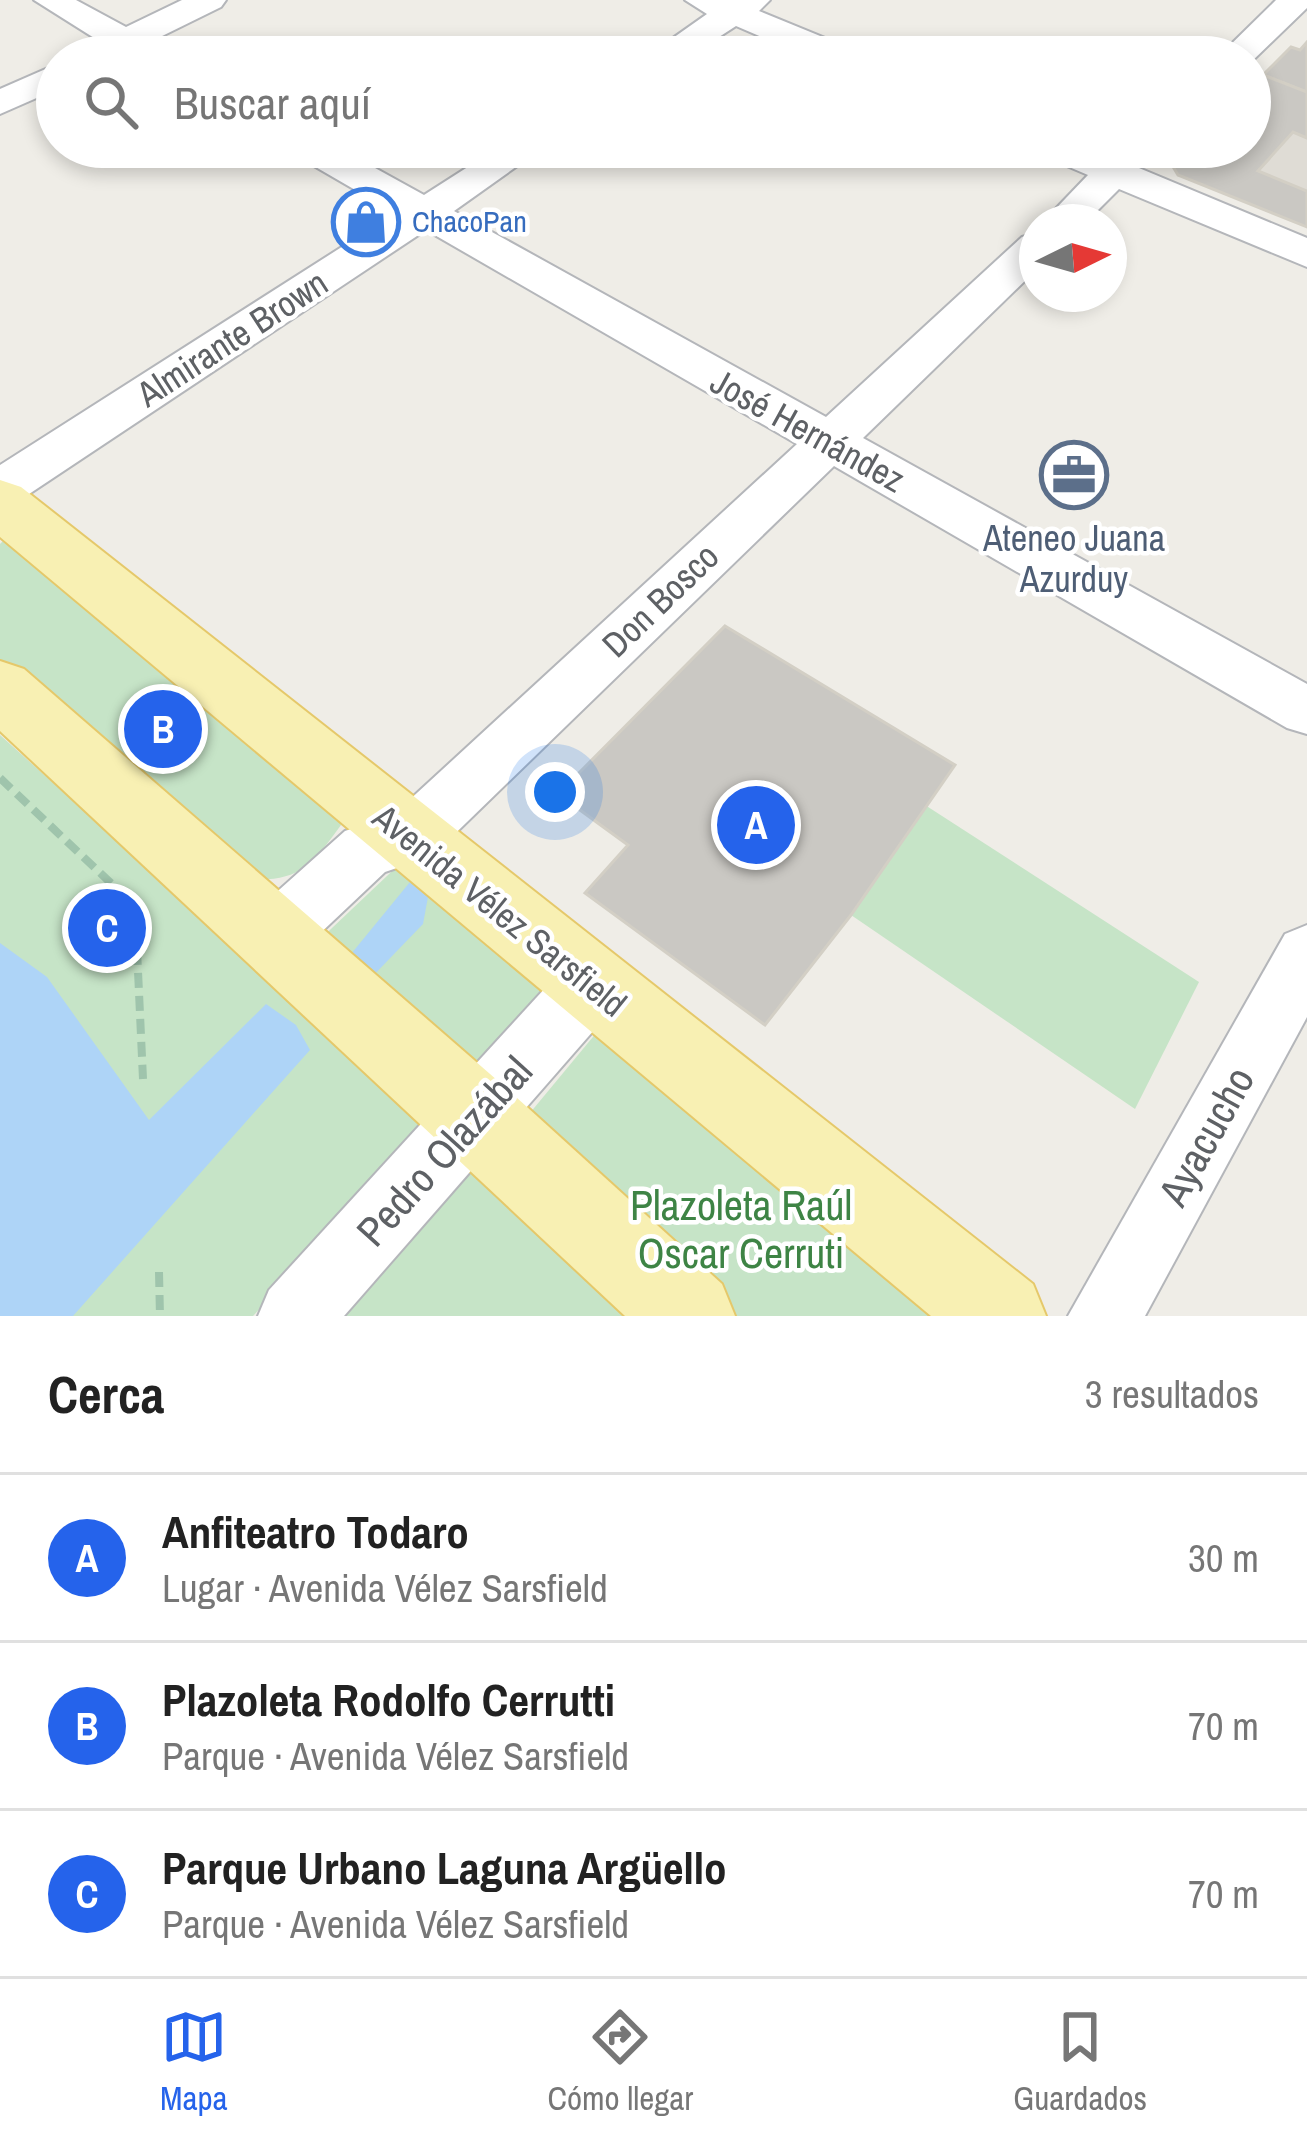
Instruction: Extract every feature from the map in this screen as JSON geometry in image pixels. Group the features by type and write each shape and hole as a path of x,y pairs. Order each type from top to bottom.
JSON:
{"main road":[{"name":"Avenida Vélez Sarsfield","path":"0,503 1001,1316"},
{"path":"0,689 476,1116 690,1316"}],"street":[{"path":"51,0 117,36"},
{"path":"159,36 209,0"},
{"path":"1258,36 1296,0"},
{"path":"690,36 729,4 795,36"},
{"path":"0,103 36,85"},
{"name":"José Hernández","path":"345,168 1307,711"},
{"name":"Almirante Brown","path":"0,489 493,168"},
{"path":"1082,204 1120,168"},
{"path":"1143,168 1307,254"},
{"name":"Don Bosco","path":"273,936 366,850 411,837 1019,263"},
{"name":"Ayacucho","path":"1106,1316 1307,955"},
{"name":"Pedro Olazábal","path":"295,1316 592,984"}],"path":[{"path":"0,778 135,905 142,1079"},
{"path":"159,1272 160,1316"}],"shaded area":[{"path":"1307,92 1307,227 1178,175 1174,168 1271,168 1271,127"}],"green space":[{"path":"4,540 333,798 341,825 309,864 273,879 237,878 0,660 0,544"},
{"path":"0,735 429,1122 253,1316 0,1316"},
{"path":"925,805 1199,982 1135,1109 851,915"},
{"path":"407,857 541,964 543,1014 495,1061 452,1070 313,946"},
{"name":"Plazoleta Raúl Oscar Cerruti","path":"602,1026 973,1316 725,1316 520,1125"},
{"path":"473,1170 655,1316 346,1316"}],"water":[{"path":"410,882 428,897 423,924 367,982 351,954"},
{"path":"0,943 47,977 149,1120 266,1004 296,1025 310,1050 73,1316 0,1316"}],"building":[{"path":"1307,42 1307,92 1271,78 1271,67 1291,47 1300,50"},
{"path":"1271,78 1307,92 1307,138 1293,132 1271,157"},
{"path":"1174,168 1261,168 1258,171 1307,191 1307,227 1178,175"},
{"path":"725,626 955,765 851,915 765,1025 585,893 628,845 558,794"}],"place":[{"name":"ChacoPan","path":"366,222"},
{"name":"Ateneo Juana Azurduy","path":"1074,475"},
{"name":"Plazoleta Rodolfo Cerrutti","path":"163,729"},
{"name":"Anfiteatro Todaro","path":"756,825"},
{"name":"Parque Urbano Laguna Argüello","path":"107,928"}]}
